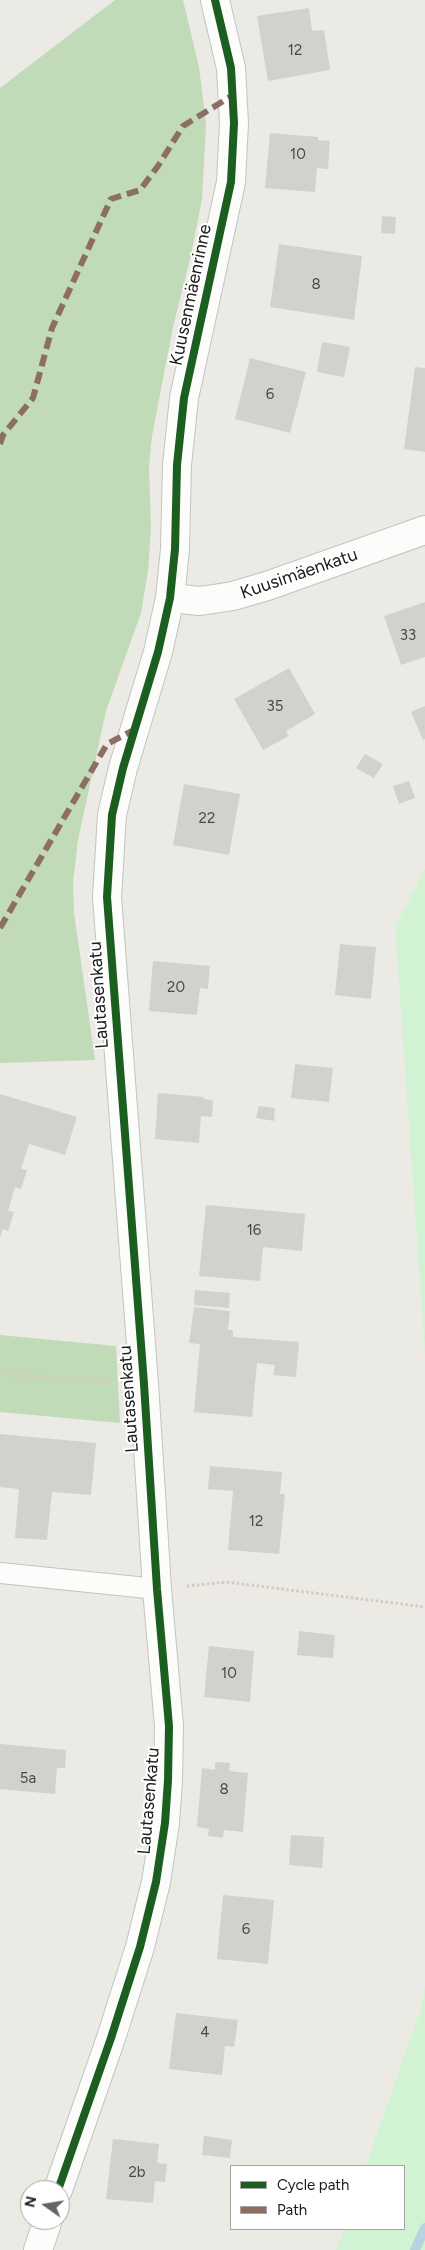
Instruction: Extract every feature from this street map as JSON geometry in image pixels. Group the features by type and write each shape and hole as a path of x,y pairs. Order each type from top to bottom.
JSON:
{"street":[{"name":"Kuusenmäenrinne","path":"170,598 175,549 177,465 181,423 197,334 231,182 234,154 231,68 215,0"},
{"name":"Kuusimäenkatu","path":"170,598 200,601 233,596 267,586 425,530"},
{"name":"Lautasenkatu","path":"61,2180 111,2038 140,1947 156,1882 165,1823 169,1735 107,897 112,815 123,768 158,652 170,598"},
{"path":"38,2250 45,2230"}],"lane":[{"path":"0,1573 157,1589"}],"path":[{"path":"0,1374 144,1384"},
{"path":"157,1589 226,1582 425,1607"}],"green space":[{"path":"115,0 183,0 199,67 206,124 202,199 191,255 173,327 152,436 149,466 151,528 148,571 141,613 106,711 78,840 73,882 74,913 95,1060 0,1063 0,88"},
{"path":"425,869 425,1352 395,927"},
{"path":"0,1335 116,1346 120,1423 0,1412"},
{"path":"425,1987 425,2250 336,2250 344,2230 405,2230 405,2165 366,2165 421,2008"}],"building":[{"path":"309,8 312,31 324,30 330,70 268,81 257,16"},
{"path":"270,133 318,137 318,140 330,141 328,169 317,168 315,192 265,188"},
{"path":"382,216 396,217 395,234 381,233"},
{"path":"279,244 362,256 354,320 270,307"},
{"path":"322,342 350,347 344,377 317,372"},
{"path":"250,358 306,372 290,433 235,419"},
{"path":"415,367 425,368 425,452 404,449"},
{"path":"425,602 425,657 401,665 384,616"},
{"path":"289,668 315,714 286,731 289,736 263,750 234,699"},
{"path":"425,706 425,739 423,740 411,712"},
{"path":"365,754 383,764 374,778 356,768"},
{"path":"409,781 415,798 399,804 393,786"},
{"path":"184,784 240,794 229,855 173,845"},
{"path":"340,944 376,947 371,999 335,995"},
{"path":"153,961 210,966 208,989 200,988 197,1015 149,1011"},
{"path":"295,1064 333,1068 329,1102 291,1098"},
{"path":"158,1093 204,1097 203,1099 213,1100 212,1117 201,1116 199,1143 155,1139"},
{"path":"0,1094 77,1117 65,1155 29,1144 21,1169 27,1170 21,1189 15,1187 8,1211 14,1212 8,1231 3,1229 0,1237"},
{"path":"259,1106 275,1108 274,1121 256,1118"},
{"path":"206,1205 305,1214 302,1251 263,1247 260,1281 199,1276"},
{"path":"195,1290 230,1293 229,1308 194,1305"},
{"path":"194,1307 230,1311 228,1330 233,1330 233,1337 299,1342 296,1377 273,1375 275,1365 257,1363 252,1417 194,1412 200,1344 189,1343"},
{"path":"0,1434 96,1443 91,1495 52,1492 47,1540 15,1538 19,1489 0,1487"},
{"path":"210,1466 282,1472 280,1494 285,1494 279,1554 228,1550 233,1491 208,1489"},
{"path":"299,1631 335,1635 333,1658 297,1655"},
{"path":"209,1646 254,1651 250,1702 204,1697"},
{"path":"0,1744 66,1750 65,1768 57,1768 55,1794 0,1789"},
{"path":"215,1762 230,1763 229,1771 248,1773 243,1832 224,1830 223,1838 208,1836 209,1829 197,1827 202,1768 215,1770"},
{"path":"291,1835 324,1837 322,1868 289,1865"},
{"path":"223,1895 274,1900 268,1964 217,1959"},
{"path":"176,2013 238,2020 234,2047 225,2046 222,2075 169,2069"},
{"path":"204,2136 232,2140 230,2158 202,2155"},
{"path":"113,2139 159,2144 157,2163 167,2164 165,2182 155,2181 153,2203 106,2199"}],"waterway":[{"path":"415,2250 425,2228"}],"marked path":[{"path":"0,444 3,435 33,398 52,328 111,199 140,190 158,166 183,126 233,95"},
{"path":"0,928 107,744 134,730"}],"cycle path":[{"path":"61,2180 111,2038 140,1947 156,1882 165,1823 169,1726 157,1589 144,1384 107,897 112,815 123,768 158,652 170,598 175,549 177,465 184,398 231,182 234,123 231,68 215,0"}]}
